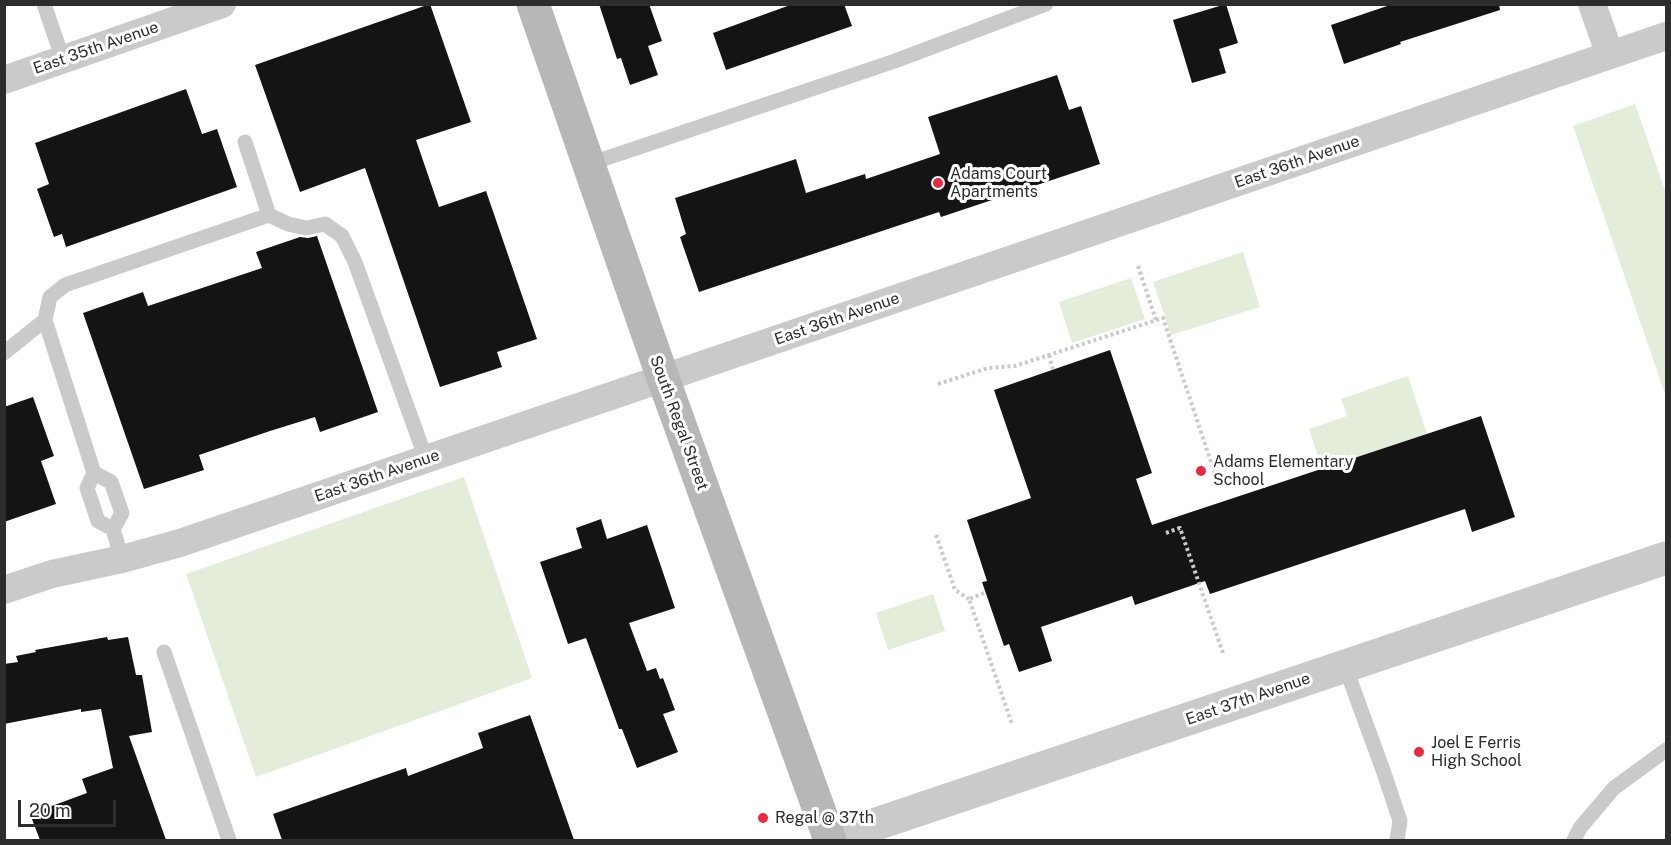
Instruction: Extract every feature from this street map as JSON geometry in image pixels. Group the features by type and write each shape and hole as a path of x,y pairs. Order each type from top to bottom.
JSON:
{"main road":[{"name":"South Regal Street","path":"533,4 663,378 830,840"}],"street":[{"name":"East 35th Avenue","path":"4,80 222,4"},
{"path":"1592,4 1610,55"},
{"name":"East 36th Avenue","path":"4,590 52,574 122,560 180,543 1666,36"},
{"name":"East 37th Avenue","path":"830,840 1666,558"}],"lane":[{"path":"44,4 63,60"},
{"path":"589,164 896,61 1047,4"},
{"path":"244,142 269,215"},
{"path":"113,529 98,521 87,488 94,473 45,320 50,297 65,285 269,215 288,224 306,228 325,224 342,236 355,262 426,459"},
{"path":"4,353 45,320"},
{"path":"94,473 111,482 122,513 113,529 122,560"},
{"path":"164,652 229,840"},
{"path":"1346,666 1400,821 1397,840"},
{"path":"1575,840 1580,828 1614,788 1666,750"}],"path":[{"path":"1138,266 1156,320"},
{"path":"938,384 988,368 1016,366 1163,318 1215,474"},
{"path":"1049,355 1053,370"},
{"path":"1166,533 1180,528 1223,653"},
{"path":"936,535 955,590 969,599 1012,724"},
{"path":"969,599 984,593"}],"green space":[{"path":"1635,104 1666,193 1666,397 1573,126"},
{"path":"1243,252 1260,307 1171,335 1153,282"},
{"path":"1131,278 1145,319 1072,343 1059,302"},
{"path":"1408,376 1427,434 1322,469 1309,429 1347,416 1341,399"},
{"path":"464,477 532,678 256,777 186,574"},
{"path":"933,594 945,631 888,650 876,613"}],"building":[{"path":"430,4 471,122 416,140 439,207 486,191 537,339 497,352 502,367 440,387 365,168 300,192 255,65"},
{"path":"599,4 649,4 662,41 648,46 658,75 630,85 621,58 617,59"},
{"path":"793,4 844,4 852,26 726,70 713,33"},
{"path":"1226,4 1238,43 1219,49 1226,73 1192,83 1173,20"},
{"path":"1393,4 1499,4 1500,10 1400,42 1401,44 1344,64 1331,25"},
{"name":"Adams Court Apartments","path":"1057,75 1069,110 1081,106 1100,164 941,217 939,212 699,292 680,237 686,234 675,198 796,159 806,193 865,174 866,179 940,154 928,117"},
{"path":"186,89 202,134 217,129 237,187 66,247 62,234 54,237 37,189 49,184 35,143"},
{"path":"317,236 378,412 320,432 315,417 270,431 199,455 204,470 144,489 83,313 143,292 148,306 262,268 256,252 300,237"},
{"path":"1110,350 1152,473 1136,479 1152,525 1481,416 1515,517 1472,532 1465,509 1210,594 1205,581 1135,605 1132,596 1041,627 1052,661 1019,672 1009,644 1004,646 982,582 987,581 967,520 1031,498 994,390"},
{"path":"33,397 54,456 41,461 56,504 4,522 4,407"},
{"path":"601,519 607,539 647,525 675,608 629,623 647,671 656,668 660,679 663,678 675,710 663,714 678,752 637,768 622,729 619,729 586,638 568,644 540,562 582,548 576,528"},
{"path":"107,637 108,640 128,637 136,675 142,675 152,732 129,736 166,840 40,840 30,814 87,793 82,779 113,768 101,709 81,712 81,709 4,724 4,664 18,662 16,656 36,652 35,650"},
{"path":"530,715 574,840 282,840 273,814 406,768 408,776 483,748 478,733"}],"place":[{"name":"Adams Court Apartments","path":"938,183"},
{"name":"Adams Elementary School","path":"1201,471"},
{"name":"Joel E Ferris High School","path":"1419,752"},
{"name":"Regal @ 37th","path":"763,818"}]}
